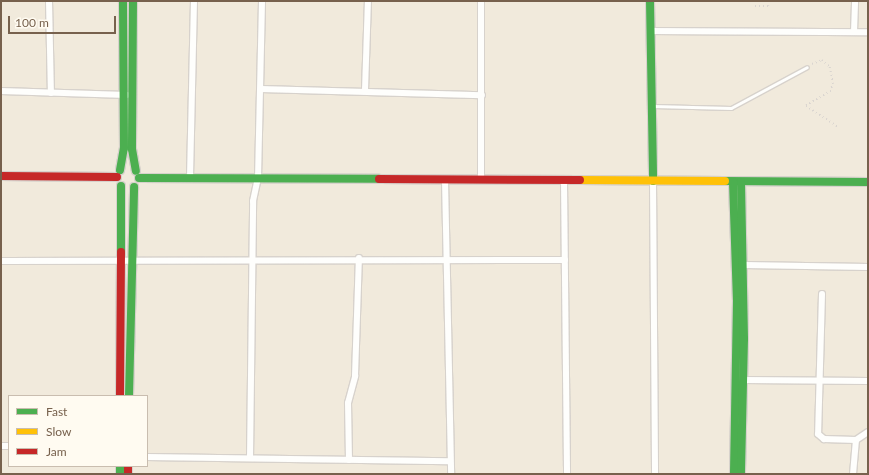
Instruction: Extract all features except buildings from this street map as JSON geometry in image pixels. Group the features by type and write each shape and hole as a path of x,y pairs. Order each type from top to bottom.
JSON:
{"street":[{"path":"49,1 51,93"},
{"path":"123,1 124,95 119,173 126,260 129,395"},
{"path":"120,395 126,260 134,187 138,174 132,149 133,1"},
{"path":"190,177 194,1"},
{"path":"250,458 253,201 258,178 262,1"},
{"path":"365,90 368,1"},
{"path":"481,1 481,180"},
{"path":"650,1 655,474"},
{"path":"854,32 855,1"},
{"path":"650,31 868,32"},
{"path":"261,89 365,90 482,95"},
{"path":"1,91 132,96"},
{"path":"1,176 119,173 127,167 138,174 190,177 564,182 868,182"},
{"path":"445,180 451,474"},
{"path":"564,182 567,474"},
{"path":"737,182 744,265 742,474"},
{"path":"734,474 737,300 737,182"},
{"path":"121,186 134,187"},
{"path":"349,460 348,403 355,376 359,258"},
{"path":"1,261 253,261 359,258 565,260"},
{"path":"744,265 868,267"},
{"path":"822,294 817,380 819,436 856,440 868,432"},
{"path":"744,380 868,381"},
{"path":"853,474 856,440"},
{"path":"148,457 450,461"}],"lane":[{"path":"652,106 731,108 809,66"}],"path":[{"path":"755,6 768,6 768,1"},
{"path":"809,66 822,60 830,67 833,83 831,91 806,106 838,128"}],"shaded area":[{"path":"1,1 868,1 868,474 1,474"}],"traffic: fast":[{"path":"120,170 124,148 123,1"},
{"path":"133,1 132,149 136,171"},
{"path":"650,1 653,181"},
{"path":"139,178 379,179"},
{"path":"725,181 868,182"},
{"path":"733,182 737,300 734,474"},
{"path":"741,182 744,339 741,474"},
{"path":"121,186 121,252"},
{"path":"129,395 134,187"},
{"path":"120,467 120,474"}],"traffic: slow":[{"path":"580,180 725,181"}],"traffic: jam":[{"path":"1,176 117,177"},
{"path":"379,179 580,180"},
{"path":"120,395 121,252"},
{"path":"128,467 128,474"}]}
